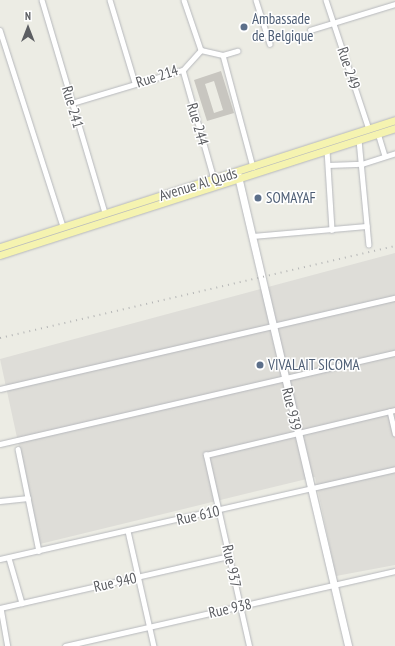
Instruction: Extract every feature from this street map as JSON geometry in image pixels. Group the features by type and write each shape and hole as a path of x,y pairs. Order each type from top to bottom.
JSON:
{"main road":[{"name":"Avenue Al Quds","path":"0,255 237,175 359,140 395,120"},
{"name":"Avenue Al Quds","path":"0,247 214,179 237,175 253,167 395,128"},
{"name":"Rue 939","path":"237,175 348,646"}],"street":[{"name":"Rue 241","path":"42,0 105,213"},
{"path":"110,0 135,83"},
{"path":"184,0 201,50 223,55 237,51"},
{"path":"256,0 270,44"},
{"name":"Rue 249","path":"326,0 373,133 385,156"},
{"path":"310,30 395,4"},
{"path":"0,30 64,226"},
{"name":"Rue 214","path":"72,103 182,70 201,50"},
{"path":"223,55 253,167"},
{"name":"Rue 244","path":"182,70 214,179"},
{"path":"359,140 369,245"},
{"path":"327,150 332,230"},
{"path":"328,165 362,164 395,152"},
{"path":"252,236 367,226"},
{"path":"0,389 395,298"},
{"path":"0,444 395,354"},
{"path":"298,433 393,411 395,433"},
{"name":"Rue 937","path":"249,646 220,509 206,455 298,433"},
{"path":"18,448 39,551"},
{"name":"Rue 610","path":"0,559 395,469"},
{"path":"0,501 28,498"},
{"path":"128,531 154,646"},
{"name":"Rue 940","path":"0,608 229,556"},
{"path":"9,558 22,603"},
{"name":"Rue 938","path":"65,646 395,571"},
{"path":"0,608 8,646"}],"shaded area":[{"path":"395,253 395,565 336,576 315,477 40,544 0,359"}],"building":[{"path":"221,71 234,113 207,121 194,80","holes":["214,81 223,110 214,113 205,84"]}],"railway":[{"path":"0,338 395,246"}],"place":[{"name":"Ambassade de Belgique","path":"244,27"},
{"name":"SOMAYAF","path":"258,198"},
{"name":"VIVALAIT SICOMA","path":"260,365"}]}
